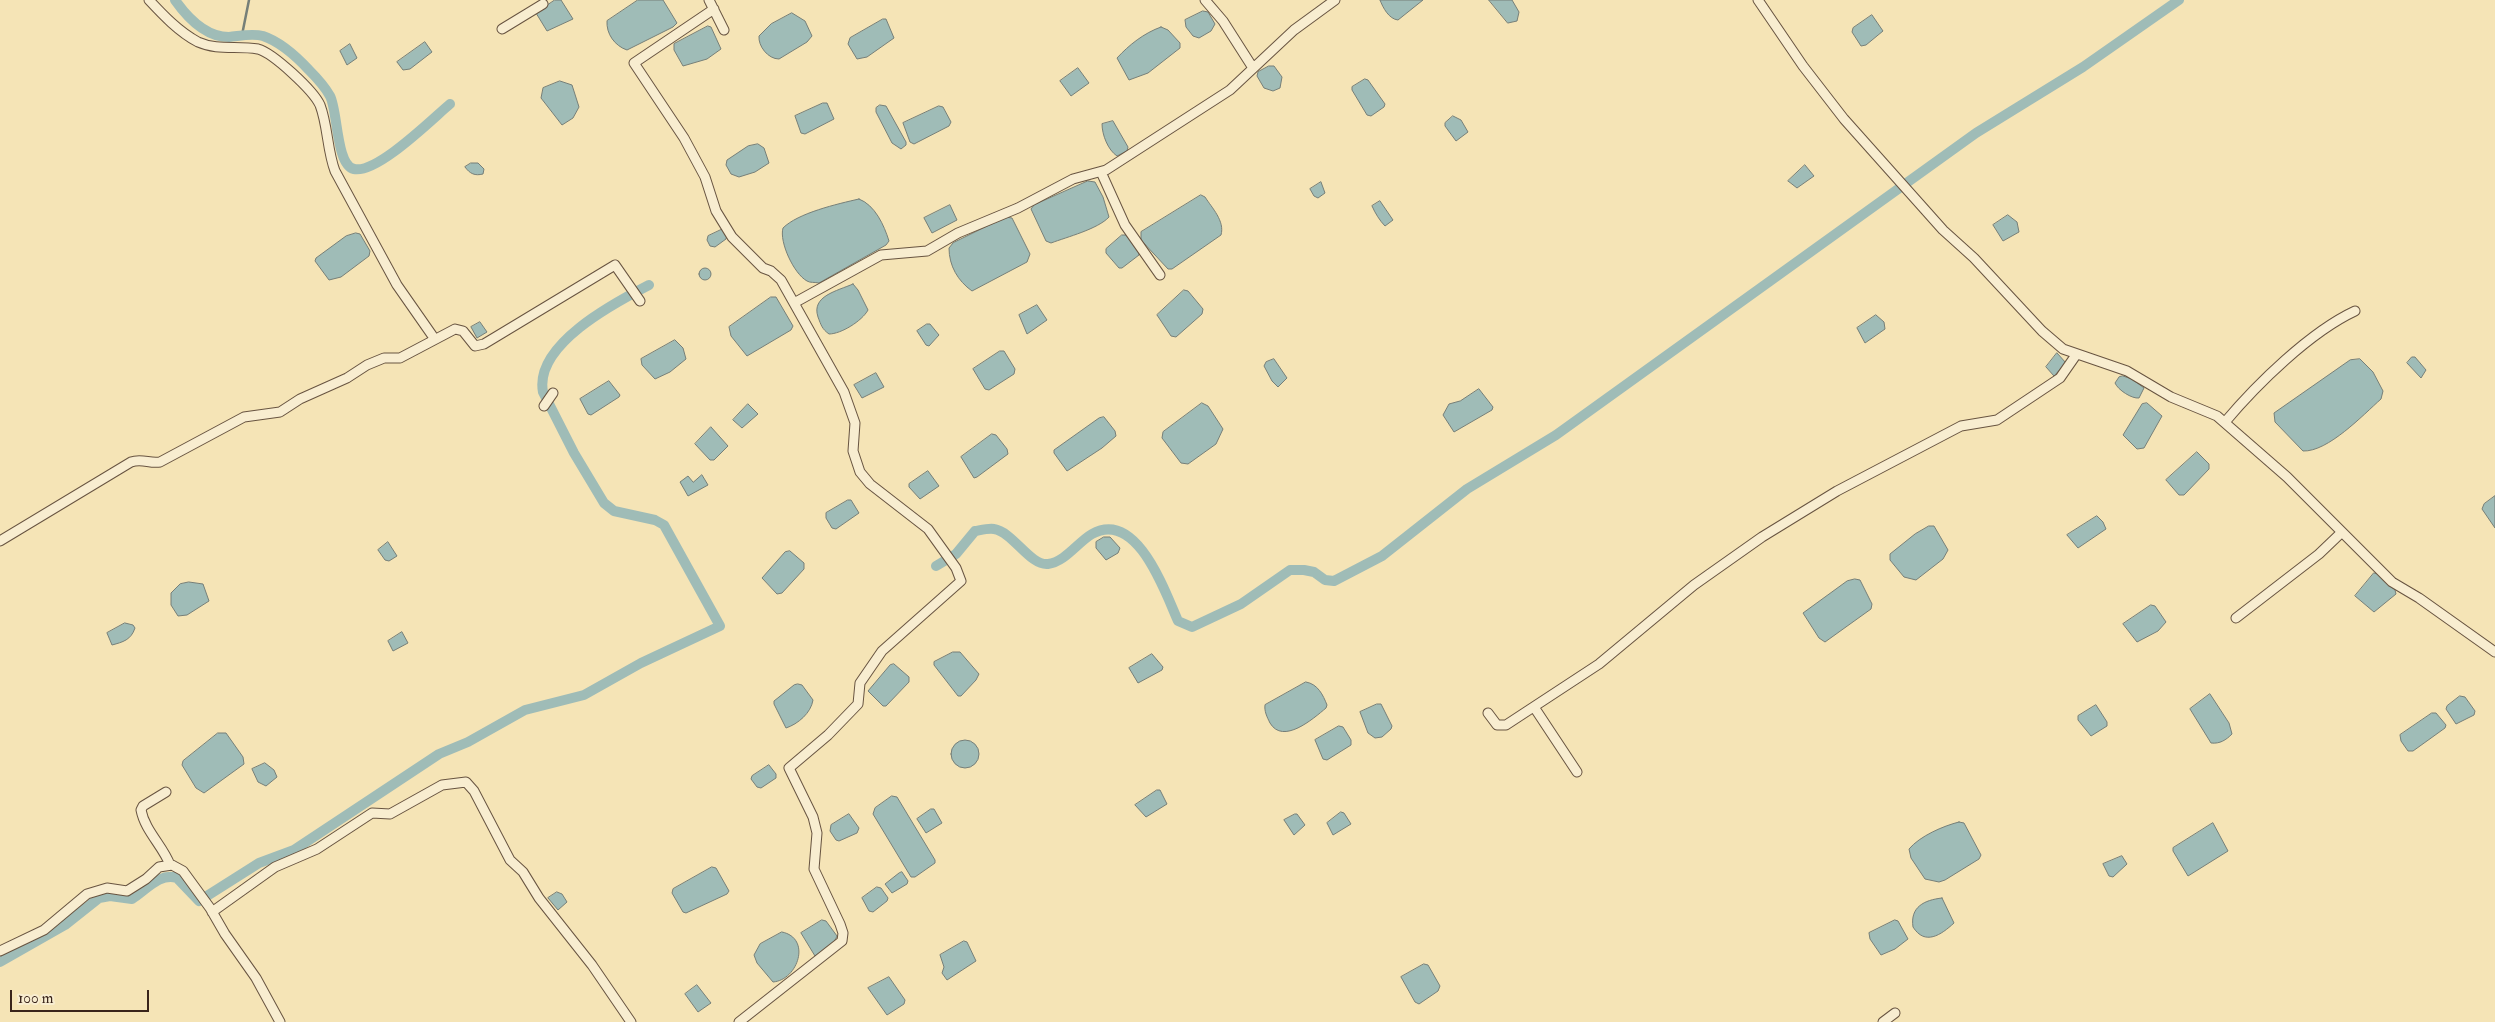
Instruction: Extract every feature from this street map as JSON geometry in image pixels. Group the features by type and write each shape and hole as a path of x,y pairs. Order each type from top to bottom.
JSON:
{"street":[{"path":"149,0 163,15 198,42 211,46 260,50 271,56 313,95 319,103 323,116 329,154 335,171 389,271 434,338"},
{"path":"709,0 724,30"},
{"path":"1205,0 1223,22 1253,68"},
{"path":"794,303 881,255 927,251 958,233 1018,208 1073,179 1101,172 1217,98 1294,30 1335,0"},
{"path":"1761,1 1832,104 1898,180 2042,331 2063,349 2127,371 2171,396 2217,416 2280,471 2392,582 2420,598 2495,652"},
{"path":"502,29 543,4"},
{"path":"714,10 634,63 684,138 705,177 716,211 732,236 762,268 781,280 844,392 854,423 853,451 860,472 870,484 916,518 943,549 956,568 961,581 958,586 893,639 860,683 858,704 828,736 789,768 813,817 817,833 814,869 840,924 842,941 739,1022"},
{"path":"1101,172 1125,225 1160,275"},
{"path":"0,541 131,462 140,459 154,463 160,462 244,417 280,412 300,399 347,378 367,364 384,358 400,358 434,338 460,328 475,346 484,344 615,265 631,285 640,301"},
{"path":"2225,422 2256,388 2296,352 2339,318 2355,311"},
{"path":"1488,713 1501,726 1534,707 1599,664 1694,585 1762,537 1837,491 1961,426 1997,420 2060,378 2076,355"},
{"path":"544,406 553,393"},
{"path":"2236,618 2319,554 2342,532"},
{"path":"1534,707 1577,772"},
{"path":"211,910 276,867 317,849 372,814 390,814 442,786 466,782 474,791 510,860 523,872 538,898 592,965 631,1022"},
{"path":"166,792 143,806 141,810 146,826 163,849 170,866"},
{"path":"0,951 44,930 87,894 106,888 126,891 146,879 159,867 170,866 183,871 197,889 256,978 280,1022"},
{"path":"1883,1022 1895,1013"}],"water":[{"path":"555,0 561,0 573,19 547,31 536,13"},
{"path":"638,0 663,0 677,23 673,27 627,50 619,46 612,39 607,21"},
{"path":"1380,0 1423,0 1398,20 1389,15"},
{"path":"1489,0 1512,0 1519,12 1517,21 1508,23"},
{"path":"1203,11 1208,12 1215,24 1211,31 1199,38 1193,36 1186,27 1185,20"},
{"path":"792,13 805,21 812,36 807,42 779,59 771,57 762,48 759,36 771,24"},
{"path":"1872,15 1883,31 1866,45 1861,46 1852,32 1853,28"},
{"path":"886,19 894,38 867,57 857,59 848,44 850,38"},
{"path":"708,26 711,27 721,49 707,59 683,66 674,50 674,44"},
{"path":"1161,27 1168,30 1180,43 1180,48 1148,73 1129,80 1117,58 1137,40"},
{"path":"425,42 432,52 410,69 403,70 397,62"},
{"path":"350,44 357,58 347,65 340,51"},
{"path":"1269,66 1274,66 1282,77 1280,88 1273,91 1264,88 1257,76 1258,72"},
{"path":"1078,68 1089,83 1071,96 1060,81"},
{"path":"1365,79 1368,80 1385,104 1384,107 1371,116 1367,115 1352,90 1352,87"},
{"path":"560,81 572,85 579,107 573,118 562,125 541,98 543,88"},
{"path":"823,103 827,103 834,119 805,134 801,133 795,116"},
{"path":"880,105 886,106 906,142 906,145 901,149 892,143 876,112 876,108"},
{"path":"939,106 943,107 951,122 949,126 914,144 910,142 903,123"},
{"path":"1453,116 1461,120 1468,132 1456,141 1445,126 1445,123"},
{"path":"1113,121 1128,147 1127,151 1117,156 1108,146 1102,128 1102,124"},
{"path":"758,144 764,148 769,163 755,172 739,177 731,174 726,165 727,160 748,146"},
{"path":"471,163 478,163 484,169 483,174 475,175 469,171 465,167"},
{"path":"1805,165 1814,176 1797,188 1788,181"},
{"path":"1088,181 1095,182 1103,197 1109,217 1098,225 1082,232 1051,243 1046,241 1031,209 1034,205"},
{"path":"1321,182 1325,193 1318,198 1314,196 1310,189"},
{"path":"1201,195 1205,197 1220,220 1221,235 1172,269 1168,269 1141,240 1141,232"},
{"path":"859,199 870,206 882,222 889,241 886,245 819,283 807,281 797,272 785,249 782,234 783,228 808,214 829,206"},
{"path":"1380,201 1393,220 1385,226 1372,206"},
{"path":"950,205 957,220 932,233 924,218"},
{"path":"2008,215 2017,222 2019,232 2003,241 1993,225"},
{"path":"1006,217 1012,218 1030,254 1027,262 972,291 962,283 955,273 949,255 949,248 953,243"},
{"path":"723,229 727,235 726,239 715,247 710,246 707,240 708,236"},
{"path":"356,233 360,234 370,251 369,256 341,277 329,280 315,261 316,258 346,236"},
{"path":"1122,235 1126,235 1139,251 1139,255 1122,268 1119,268 1106,253 1106,249"},
{"path":"707,268 710,269 710,279 703,280 700,279 699,272 700,269"},
{"path":"853,284 868,310 851,326 839,332 829,334 823,329 818,317 818,304 827,295"},
{"path":"1184,290 1188,291 1203,309 1202,314 1176,337 1171,336 1157,315"},
{"path":"771,297 776,297 793,326 791,330 747,356 731,336 729,327"},
{"path":"1037,305 1047,320 1027,334 1019,315"},
{"path":"1876,315 1884,322 1885,329 1865,343 1857,328"},
{"path":"480,322 487,332 477,338 471,327"},
{"path":"930,324 939,335 929,346 926,345 917,331"},
{"path":"675,340 683,348 686,359 670,372 655,379 642,365 641,359"},
{"path":"1000,351 1004,351 1015,369 1014,374 989,390 985,389 973,369"},
{"path":"2057,353 2066,363 2054,376 2046,367"},
{"path":"2412,357 2415,357 2426,370 2421,378 2407,363"},
{"path":"1274,359 1287,378 1278,387 1272,381 1264,366 1266,362"},
{"path":"2360,359 2373,372 2383,391 2381,399 2334,439 2313,450 2303,451 2275,422 2274,413 2350,360"},
{"path":"876,373 884,387 862,398 854,385"},
{"path":"2123,376 2132,379 2144,388 2139,398 2129,396 2117,386 2115,383 2119,377"},
{"path":"609,381 620,395 619,397 591,415 588,414 580,399"},
{"path":"1479,389 1493,407 1492,410 1454,432 1443,415 1449,404 1460,401"},
{"path":"1202,403 1208,406 1223,429 1216,444 1188,464 1181,463 1162,438 1163,432"},
{"path":"2147,403 2162,416 2144,448 2137,449 2123,435 2142,404"},
{"path":"748,404 758,414 742,428 733,420"},
{"path":"1104,417 1115,431 1116,436 1102,448 1067,471 1054,453 1054,450 1099,418"},
{"path":"711,427 728,446 714,460 710,460 695,444"},
{"path":"992,434 996,435 1007,449 1008,454 974,478 961,457"},
{"path":"2197,452 2209,464 2209,469 2184,495 2179,495 2166,480"},
{"path":"928,471 939,486 920,499 909,487 909,484"},
{"path":"702,475 708,485 688,496 680,482 688,476 693,482"},
{"path":"2495,496 2495,528 2482,509 2484,504"},
{"path":"851,500 859,513 836,529 832,528 826,518 826,513"},
{"path":"2097,516 2103,522 2106,529 2078,548 2067,535"},
{"path":"1929,526 1934,526 1948,550 1943,559 1916,580 1904,577 1890,560 1890,554 1915,534"},
{"path":"1104,537 1110,537 1120,548 1118,553 1106,560 1096,548 1096,542"},
{"path":"388,542 397,556 389,561 385,560 378,550"},
{"path":"790,551 804,563 804,569 782,593 777,594 762,578 785,552"},
{"path":"2374,573 2378,574 2395,590 2396,594 2374,612 2355,596"},
{"path":"1860,580 1872,604 1871,609 1825,642 1819,638 1803,613 1847,581"},
{"path":"189,582 203,584 209,601 187,615 178,616 171,605 171,593 180,584"},
{"path":"2151,605 2155,606 2166,622 2158,631 2137,642 2123,624"},
{"path":"125,623 133,625 135,628 133,632 126,640 112,645 107,633"},
{"path":"402,632 408,643 393,651 388,641"},
{"path":"953,652 960,652 979,674 961,696 958,696 934,665 934,662"},
{"path":"1152,654 1163,667 1162,670 1138,683 1129,668"},
{"path":"894,664 909,677 909,682 886,706 883,706 868,691 890,665"},
{"path":"1306,682 1314,685 1320,691 1327,705 1326,708 1298,728 1290,731 1276,729 1270,723 1265,712 1265,705"},
{"path":"798,684 802,685 813,700 812,705 803,717 795,724 786,728 774,701"},
{"path":"2210,694 2229,723 2232,734 2225,740 2217,743 2211,743 2190,709"},
{"path":"2460,696 2465,697 2475,711 2474,715 2456,724 2446,709 2447,706"},
{"path":"1381,704 1392,726 1382,737 1375,738 1368,733 1360,712"},
{"path":"2096,705 2107,722 2107,726 2091,736 2078,720 2078,716"},
{"path":"2432,713 2436,713 2446,725 2445,728 2413,751 2408,751 2401,741 2400,735"},
{"path":"1339,726 1343,727 1351,740 1351,745 1327,760 1323,759 1315,740"},
{"path":"218,733 226,733 243,757 244,764 204,793 196,788 182,765 183,761"},
{"path":"965,740 975,744 979,754 975,764 965,768 955,764 951,754 955,744"},
{"path":"265,763 274,770 277,777 266,786 258,782 252,769"},
{"path":"769,765 776,774 776,778 761,788 757,787 751,779 752,776"},
{"path":"1157,790 1160,790 1167,804 1146,817 1135,805"},
{"path":"892,796 897,797 935,860 935,863 915,877 911,877 873,814 875,808"},
{"path":"931,809 934,809 942,823 926,833 917,819"},
{"path":"1341,812 1344,813 1351,824 1333,835 1327,823"},
{"path":"849,814 859,828 857,833 839,841 836,840 830,831 831,825"},
{"path":"1295,814 1305,825 1294,835 1284,820"},
{"path":"1959,822 1964,823 1981,855 1979,859 1945,880 1939,882 1925,879 1911,858 1909,849 1932,832"},
{"path":"2213,823 2228,851 2188,876 2173,848"},
{"path":"2122,856 2127,864 2113,877 2109,876 2103,864"},
{"path":"712,867 716,868 729,891 727,894 686,913 683,912 672,893 673,889"},
{"path":"902,872 908,881 907,884 892,893 885,884"},
{"path":"877,887 881,888 888,898 887,901 873,912 869,911 862,898"},
{"path":"557,892 562,894 567,902 558,910 548,898"},
{"path":"1942,898 1954,923 1938,935 1933,937 1923,936 1913,927 1916,910 1924,903"},
{"path":"822,920 826,921 837,936 828,948 815,956 801,933"},
{"path":"1895,920 1898,921 1908,939 1895,949 1881,955 1870,939 1869,933"},
{"path":"782,932 791,936 797,942 798,958 795,967 789,974 782,980 773,982 757,963 754,955 760,944"},
{"path":"964,941 967,942 976,961 947,980 942,973 944,967 940,955"},
{"path":"1424,964 1428,965 1440,986 1438,991 1419,1004 1415,1002 1401,977"},
{"path":"889,977 905,1000 904,1004 887,1015 868,988"},
{"path":"697,985 711,1003 698,1012 685,994"}],"waterway":[{"path":"175,0 191,19 213,34 229,37 263,36 282,46 299,60 320,82 330,96 344,158 348,165 354,169 364,168 390,155 450,104"},
{"path":"242,35 249,0"},
{"path":"936,566 956,554 975,531 985,529 1001,531 1035,560 1048,564 1066,556 1092,534 1108,529 1123,533 1136,543 1157,574 1178,621 1192,627 1241,604 1290,570 1314,572 1325,580 1334,581 1382,556 1467,489 1556,435 1976,133 2083,67 2179,0"},
{"path":"0,962 65,925 99,898 110,896 132,899 153,883 171,877 177,878 199,901 259,863 294,850 439,754 468,742 525,710 584,695 641,663 720,626 664,525 655,520 614,511 604,503 574,453 543,392 544,375 551,358 563,342 598,314 649,285"}]}
